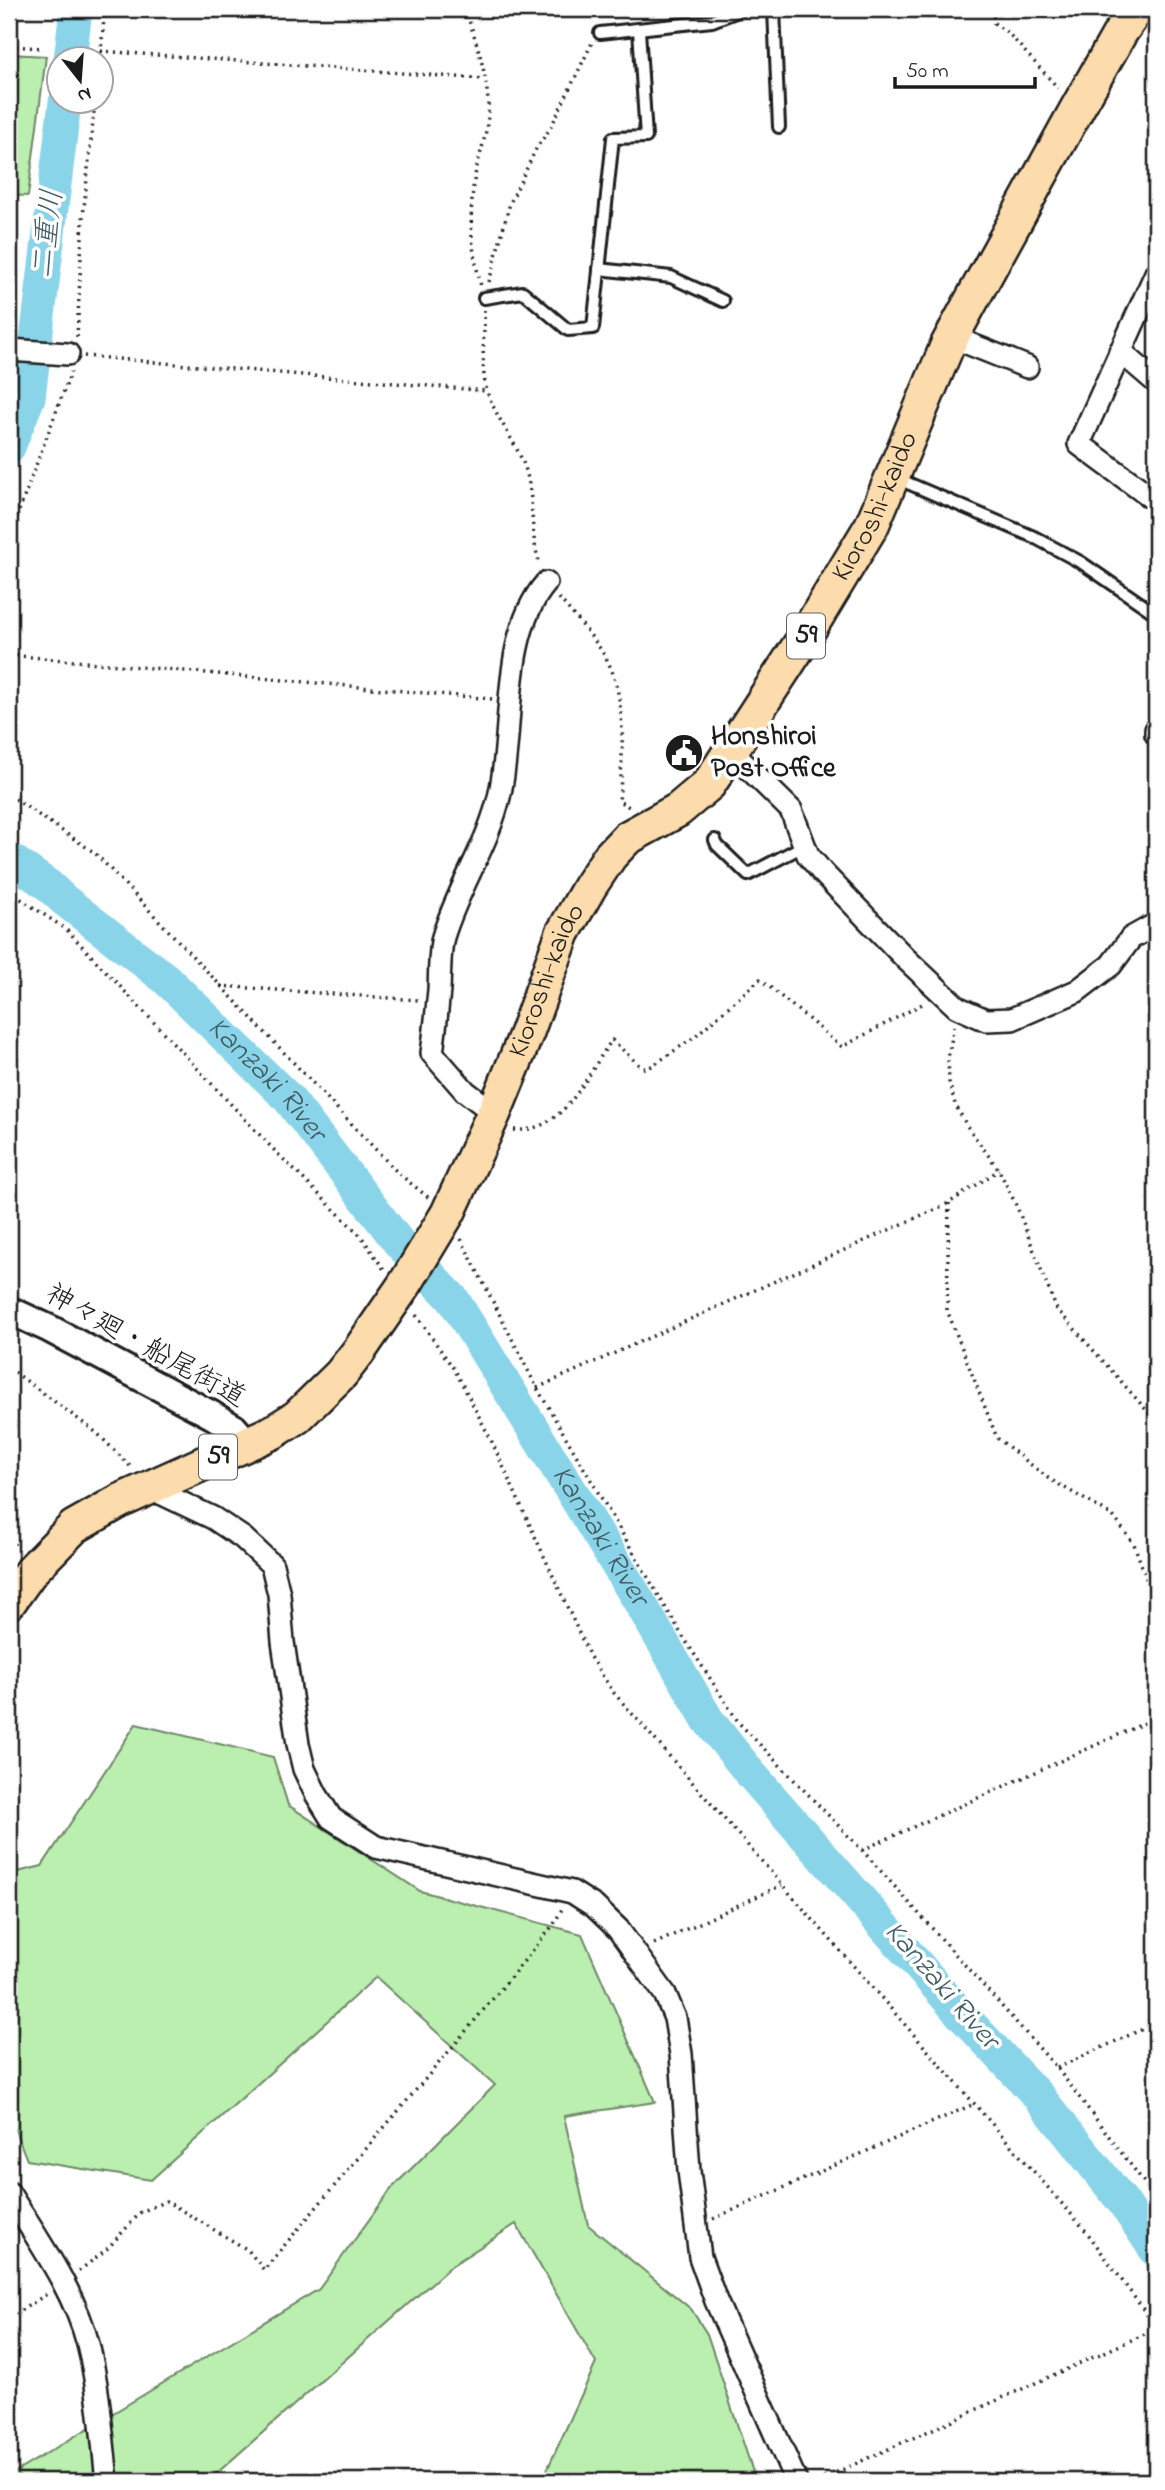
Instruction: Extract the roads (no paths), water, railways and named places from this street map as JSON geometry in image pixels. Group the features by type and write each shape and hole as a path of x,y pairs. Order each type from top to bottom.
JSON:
{"main road":[{"name":"Kioroshi-kaido","path":"248,1444 298,1417 318,1398 347,1366 402,1288 444,1220 490,1121 563,933 610,856 627,838 678,810 709,784 799,646 866,536 952,337 1078,107 1120,33 1137,9"},
{"name":"59","path":"9,1602 31,1571 74,1527 120,1501 248,1444"}],"street":[{"path":"1156,273 1079,444 1156,500"},
{"path":"952,337 1027,366"},
{"path":"13,351 72,355"},
{"path":"1120,351 1156,382"},
{"path":"490,1121 432,1054 442,940 452,910 493,824 507,761 511,701 521,635 530,607 546,583"},
{"path":"732,752 791,810 803,846 822,872 950,1001 986,1020 1012,1019 1076,991 1111,965 1131,938 1156,924"},
{"name":"神々廻・船尾街道","path":"9,1310 50,1329 234,1428 248,1444"},
{"path":"150,1488 213,1518 243,1538 272,1565 279,1594 298,1744 304,1769 331,1818 376,1847 572,1892 594,1906 618,1929 665,1994 675,2018 681,2054 694,2227 700,2258 716,2301 796,2481"},
{"path":"9,2193 63,2284 88,2344 98,2400 107,2481"}],"lane":[{"path":"600,33 712,21 743,9"},
{"path":"774,9 779,127"},
{"path":"484,298 523,292 568,330 593,328 613,138 646,137 639,30"},
{"path":"599,269 671,276 723,300"},
{"path":"892,477 1034,537 1082,564 1156,614"},
{"path":"715,840 748,875 803,846"}],"waterway":[{"name":"二重川","path":"72,46 76,9"},
{"name":"二重川","path":"9,447 29,397 63,116"},
{"name":"Kanzaki River","path":"9,858 48,885 166,979 288,1098 400,1244 453,1299 639,1601 708,1720 750,1773 959,2012 1039,2097 1123,2202 1156,2251"}],"place":[{"name":"Honshiroi Post Office","path":"684,753"}]}
